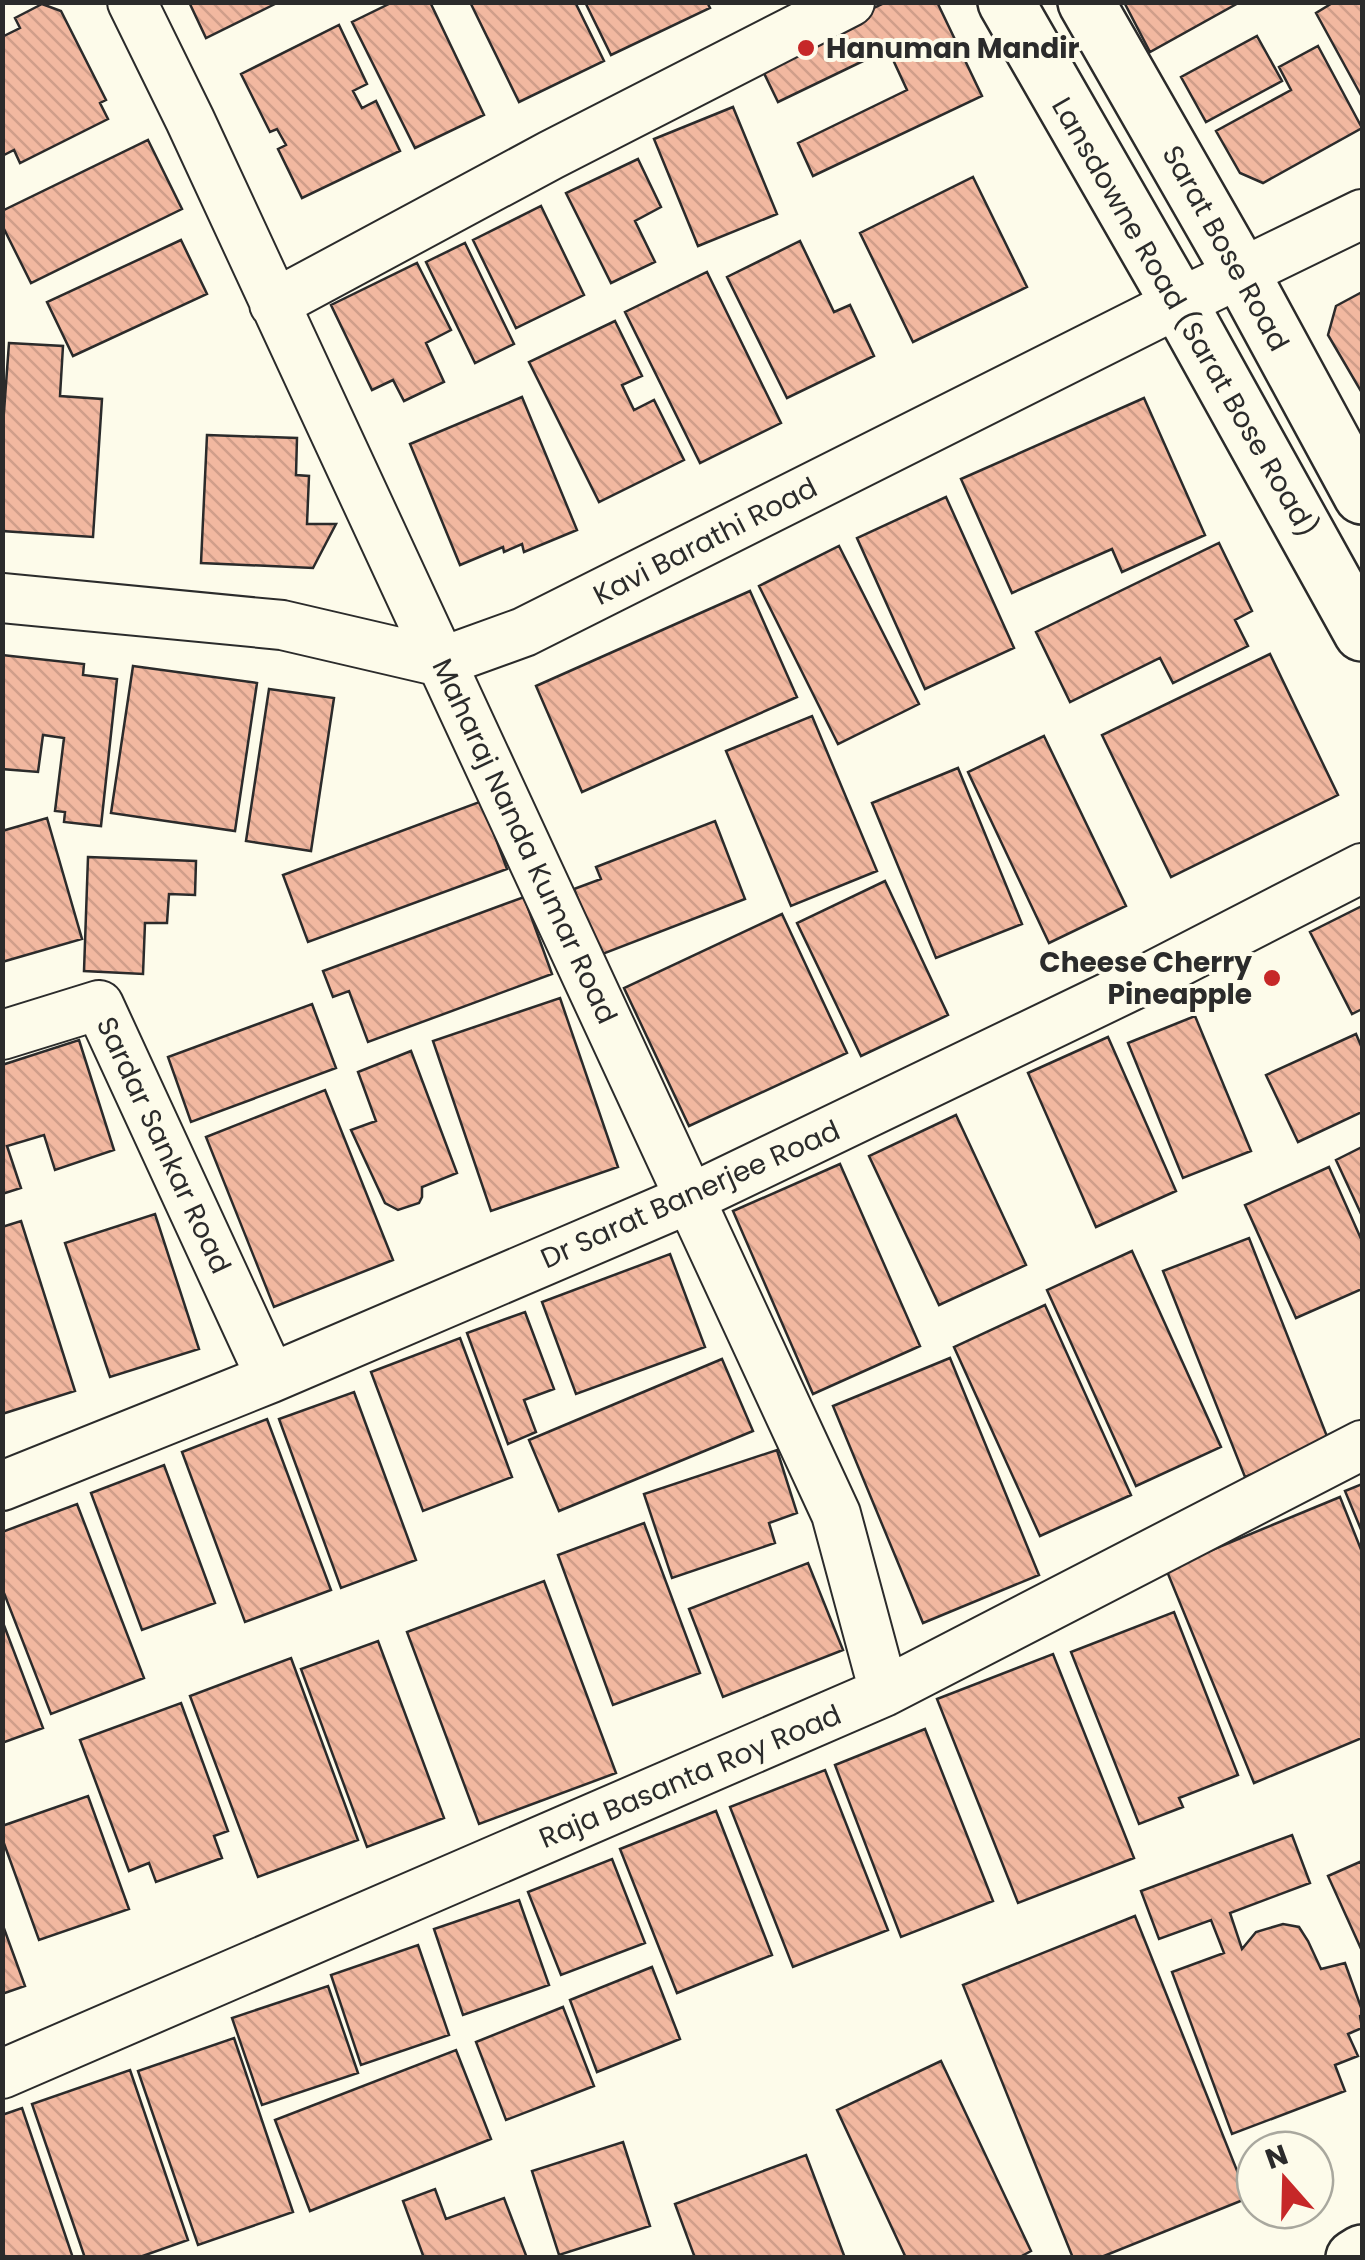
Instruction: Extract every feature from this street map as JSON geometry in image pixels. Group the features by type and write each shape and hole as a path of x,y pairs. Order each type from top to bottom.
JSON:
{"main road":[{"name":"Lansdowne Road (Sarat Bose Road)","path":"1006,2 1362,633"},
{"name":"Sarat Bose Road","path":"1086,2 1242,273 1362,496"},
{"path":"1354,2258 1362,2253"}],"street":[{"name":"Maharaj Nanda Kumar Road","path":"132,2 836,1514 884,1692"},
{"path":"274,304 551,154 850,2"},
{"name":"Kavi Barathi Road","path":"441,662 524,632 1362,214"},
{"path":"2,598 282,625 441,662"},
{"name":"Dr Sarat Banerjee Road","path":"2,1486 271,1378 691,1198 1150,978 1362,868"},
{"name":"Sardar Sankar Road","path":"2,1036 99,1005 271,1378"},
{"name":"Raja Basanta Roy Road","path":"2,2074 884,1692 1362,1445"}],"building":[{"path":"189,2 279,2 206,38"},
{"path":"393,2 430,2 484,115 415,148 352,22"},
{"path":"470,2 575,2 604,61 519,102"},
{"path":"585,2 707,2 710,8 611,55"},
{"path":"886,2 937,2 982,96 813,176 798,143 907,90 888,49 778,102 759,63"},
{"path":"1124,2 1240,2 1150,52"},
{"path":"1334,2 1362,2 1362,97 1316,13"},
{"path":"42,4 61,11 106,100 100,103 108,119 20,163 14,150 2,156 2,37 20,28 15,18"},
{"path":"339,25 367,84 353,91 362,108 376,101 400,151 302,198 278,149 286,145 277,129 270,132 241,74"},
{"path":"1257,36 1282,81 1206,122 1181,77"},
{"path":"1318,46 1362,128 1263,183 1240,173 1216,131 1291,90 1279,67"},
{"path":"733,107 777,214 698,246 654,139"},
{"path":"148,140 182,209 31,283 2,225 2,211"},
{"path":"638,159 661,207 635,221 655,262 611,283 566,193"},
{"path":"973,177 1027,287 913,342 860,233"},
{"path":"541,206 584,295 516,328 473,240"},
{"path":"181,240 207,294 73,356 47,302"},
{"path":"800,241 834,312 850,305 874,356 787,398 727,277"},
{"path":"465,243 514,344 475,363 426,262"},
{"path":"417,263 451,330 426,343 444,382 404,401 393,380 372,390 331,305"},
{"path":"707,272 781,423 700,463 625,312"},
{"path":"1362,292 1362,393 1328,335 1336,306"},
{"path":"615,321 642,376 622,385 634,410 654,400 684,460 599,502 529,362"},
{"path":"9,343 63,346 60,396 102,399 93,537 2,531 2,439"},
{"path":"522,397 577,530 524,552 522,544 504,552 503,547 460,565 410,444"},
{"path":"1144,398 1205,535 1122,572 1112,549 1012,593 961,479"},
{"path":"207,435 297,438 296,475 309,476 307,524 336,524 313,568 201,563"},
{"path":"946,497 1014,648 925,689 857,538"},
{"path":"1219,543 1252,611 1235,620 1248,646 1173,683 1160,658 1070,702 1036,632"},
{"path":"839,546 919,704 838,744 759,586"},
{"path":"750,591 797,697 582,792 536,686"},
{"path":"1270,654 1338,795 1171,877 1102,735"},
{"path":"2,655 84,664 83,675 117,679 101,826 64,822 65,812 55,811 64,738 43,735 38,772 2,769"},
{"path":"133,666 257,683 235,831 111,813"},
{"path":"269,689 334,698 311,851 246,841"},
{"path":"812,716 877,871 791,906 726,751"},
{"path":"1044,736 1126,906 1049,943 968,772"},
{"path":"958,768 1022,924 936,958 872,803"},
{"path":"482,801 507,869 308,942 283,875"},
{"path":"47,818 82,939 2,962 2,831"},
{"path":"715,821 745,899 600,955 574,889 601,879 596,867"},
{"path":"88,857 196,861 195,895 169,894 167,923 145,923 143,974 84,971"},
{"path":"885,881 948,1015 861,1056 797,923"},
{"path":"524,897 552,974 368,1042 349,991 333,997 323,971"},
{"path":"1362,906 1362,1009 1352,1014 1310,932"},
{"path":"782,914 847,1053 689,1126 624,988"},
{"path":"560,998 618,1167 491,1211 433,1041"},
{"path":"312,1004 336,1068 191,1122 168,1057"},
{"path":"1195,1016 1251,1151 1183,1178 1128,1043"},
{"path":"1356,1034 1362,1048 1362,1112 1298,1142 1266,1075"},
{"path":"1108,1037 1176,1191 1096,1227 1028,1073"},
{"path":"79,1040 114,1150 55,1170 44,1135 7,1146 21,1188 2,1194 2,1065"},
{"path":"411,1051 457,1173 422,1187 419,1203 398,1210 385,1203 351,1130 376,1121 358,1072"},
{"path":"325,1090 393,1260 274,1307 206,1137"},
{"path":"956,1115 1026,1265 939,1305 869,1156"},
{"path":"1362,1147 1362,1216 1336,1160"},
{"path":"840,1164 920,1346 813,1394 733,1211"},
{"path":"1329,1167 1362,1241 1362,1289 1296,1318 1245,1205"},
{"path":"155,1214 199,1349 110,1377 65,1243"},
{"path":"21,1221 75,1391 2,1414 2,1227"},
{"path":"1249,1238 1330,1444 1245,1477 1163,1271"},
{"path":"1132,1251 1221,1447 1136,1486 1047,1290"},
{"path":"670,1254 705,1347 576,1394 542,1302"},
{"path":"1045,1305 1131,1495 1040,1536 954,1347"},
{"path":"525,1312 554,1389 524,1400 536,1432 508,1444 467,1333"},
{"path":"460,1338 512,1477 423,1511 371,1372"},
{"path":"950,1358 1039,1575 923,1623 833,1406"},
{"path":"722,1359 753,1431 559,1511 529,1440"},
{"path":"354,1392 416,1560 341,1588 279,1419"},
{"path":"267,1419 331,1590 245,1622 182,1452"},
{"path":"777,1450 797,1513 769,1523 775,1543 672,1578 644,1494"},
{"path":"164,1465 215,1603 142,1630 91,1493"},
{"path":"1362,1484 1362,1532 1345,1491"},
{"path":"1340,1497 1362,1552 1362,1738 1254,1783 1166,1569"},
{"path":"77,1504 144,1678 51,1714 2,1588 2,1532"},
{"path":"644,1523 700,1673 613,1705 558,1555"},
{"path":"808,1563 843,1650 723,1697 689,1609"},
{"path":"544,1581 616,1773 479,1824 407,1632"},
{"path":"1174,1612 1238,1775 1179,1798 1183,1807 1139,1824 1071,1652"},
{"path":"2,1620 43,1728 2,1743"},
{"path":"378,1641 444,1818 367,1847 301,1669"},
{"path":"1053,1654 1134,1858 1018,1903 937,1699"},
{"path":"291,1658 358,1840 258,1877 190,1696"},
{"path":"181,1703 228,1831 214,1836 222,1858 156,1882 149,1863 129,1871 80,1740"},
{"path":"925,1729 993,1901 901,1937 835,1765"},
{"path":"825,1770 888,1930 793,1967 730,1807"},
{"path":"88,1796 129,1909 39,1940 2,1838 2,1826"},
{"path":"716,1811 772,1955 677,1993 620,1849"},
{"path":"1292,1835 1310,1883 1230,1913 1242,1949 1256,1932 1283,1924 1299,1927 1321,1969 1345,1963 1362,2010 1362,2028 1348,2034 1358,2056 1335,2065 1345,2091 1232,2134 1172,1972 1224,1953 1211,1920 1159,1939 1141,1891"},
{"path":"612,1859 645,1943 561,1975 528,1892"},
{"path":"1362,1861 1362,1951 1328,1876"},
{"path":"519,1900 549,1985 463,2015 434,1929"},
{"path":"1135,1916 1235,2166 1235,2203 1099,2258 1073,2258 963,1985"},
{"path":"2,1923 25,1986 2,1994"},
{"path":"418,1945 449,2035 361,2065 331,1975"},
{"path":"652,1967 680,2039 597,2072 570,2000"},
{"path":"328,1986 358,2073 262,2105 232,2018"},
{"path":"563,2007 594,2086 506,2120 476,2042"},
{"path":"234,2038 293,2212 198,2245 138,2071"},
{"path":"456,2050 491,2139 310,2211 275,2120"},
{"path":"941,2061 1031,2251 1018,2258 906,2258 837,2110"},
{"path":"130,2070 188,2240 137,2258 85,2258 32,2104"},
{"path":"22,2108 73,2258 2,2258 2,2115"},
{"path":"623,2142 650,2226 559,2255 532,2171"},
{"path":"806,2155 845,2258 695,2258 675,2204"},
{"path":"435,2189 446,2219 504,2198 527,2258 424,2258 403,2201"}],"place":[{"name":"Hanuman Mandir","path":"806,48"},
{"name":"Cheese Cherry Pineapple","path":"1272,978"}]}
